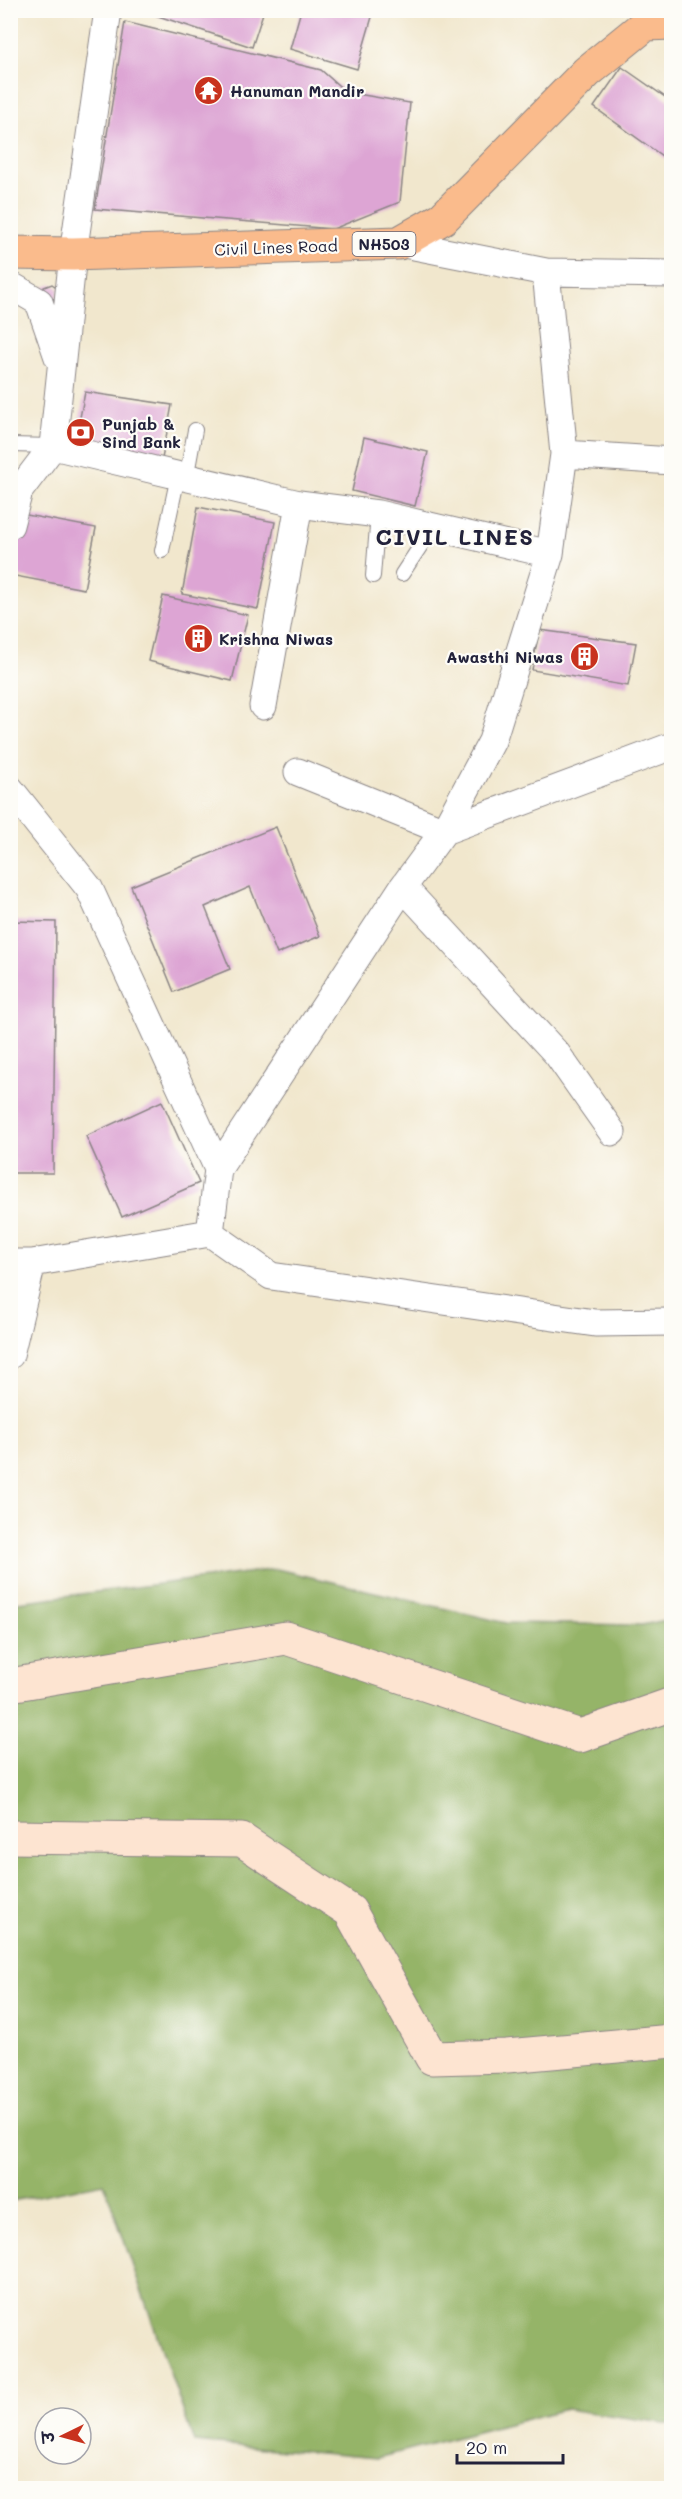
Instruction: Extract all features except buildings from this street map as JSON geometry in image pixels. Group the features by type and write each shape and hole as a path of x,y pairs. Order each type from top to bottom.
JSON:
{"main road":[{"name":"Civil Lines Road","path":"10,253 73,254 399,243 443,218 587,72 657,19"}],"street":[{"path":"10,525 19,491 53,446 73,254 108,10"},
{"path":"399,243 546,272 672,274"},
{"path":"210,1233 218,1169 403,887 444,831 492,741 550,554 564,454 546,272"},
{"path":"10,285 39,302 62,366"},
{"path":"53,446 299,504 378,514 550,554"},
{"path":"564,454 672,461"},
{"path":"262,706 299,504"},
{"path":"298,772 444,831 672,746"},
{"path":"10,789 89,888 218,1169"},
{"path":"403,887 557,1054 612,1132"},
{"path":"10,1355 21,1263 210,1233 271,1276 595,1323 672,1323"},
{"path":"10,1685 286,1638 580,1736 672,1704"},
{"path":"10,1837 242,1840 350,1911 432,2058 507,2056 672,2041"}],"lane":[{"path":"162,551 195,430"},
{"path":"10,445 53,446"},
{"path":"373,576 378,514"},
{"path":"402,574 433,527"}],"green space":[{"path":"277,1569 506,1623 642,1625 671,1619 671,2424 566,2409 377,2458 194,2442 104,2183 11,2201 10,1603"}],"place":[{"name":"Hanuman Mandir","path":"209,90"},
{"name":"Punjab & Sind Bank","path":"81,432"},
{"name":"Krishna Niwas","path":"198,638"},
{"name":"Awasthi Niwas","path":"584,656"}],"district":[{"name":"CIVIL LINES","path":"455,536"}]}
